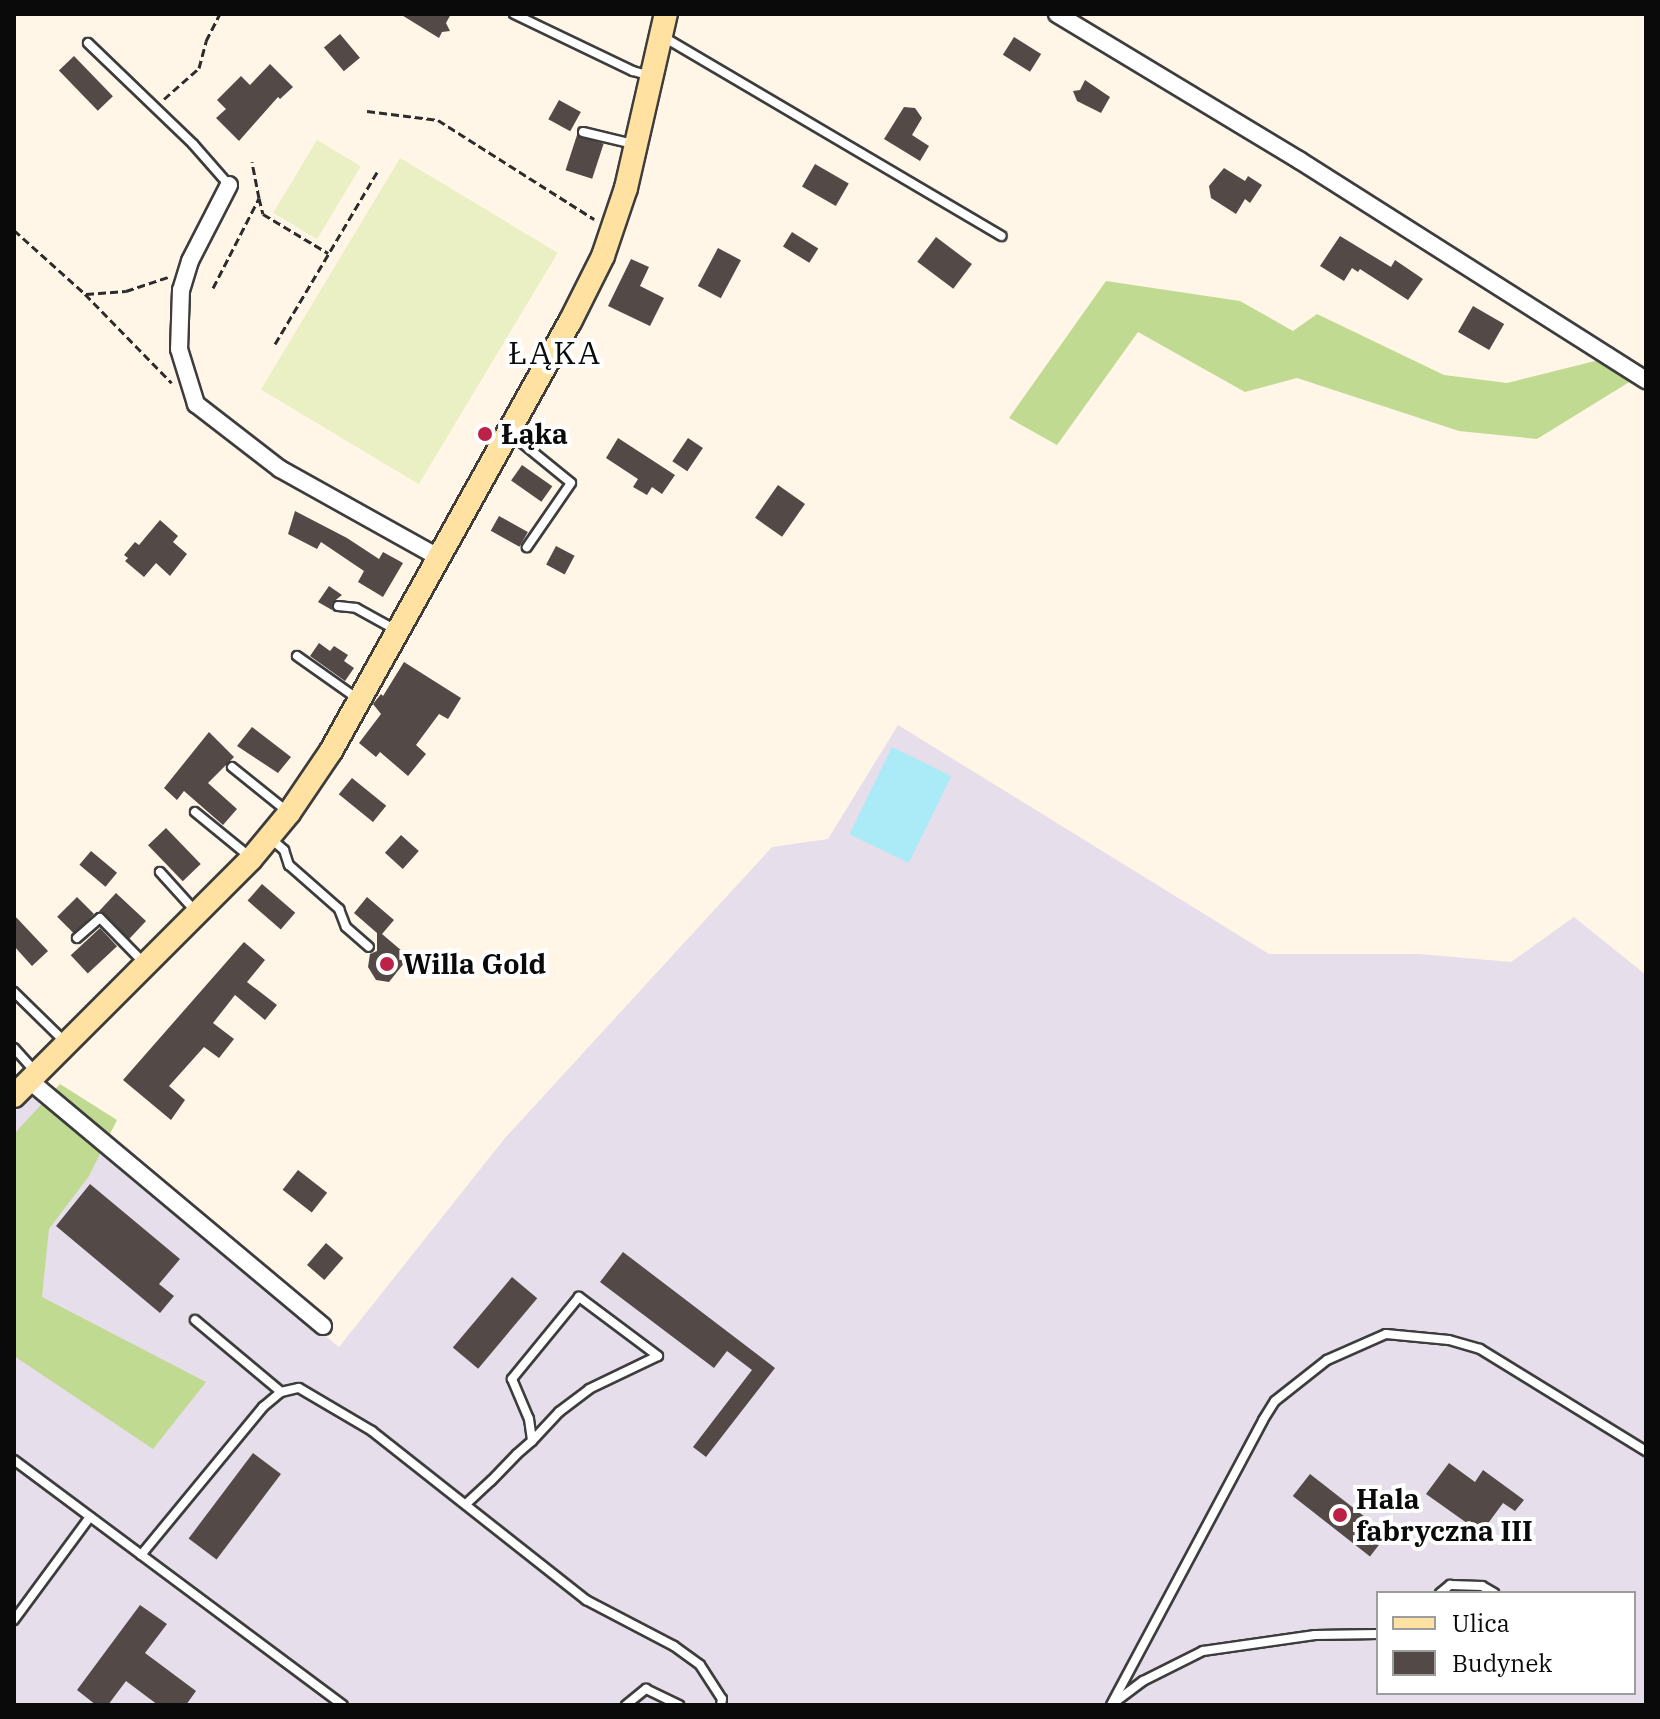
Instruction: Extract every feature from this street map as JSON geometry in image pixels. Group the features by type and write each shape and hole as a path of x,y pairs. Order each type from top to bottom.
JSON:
{"main road":[{"path":"27,1083 251,859 289,813 360,700 509,433 603,256 638,145 663,25"}],"street":[{"path":"1057,14 1312,168 1646,380"},
{"path":"229,185 190,261 178,311 179,349 196,404 261,457 440,558"},
{"path":"27,1083 323,1326"}],"lane":[{"path":"514,14 620,66 652,76"},
{"path":"663,25 1001,236"},
{"path":"88,43 155,107 229,185"},
{"path":"583,132 638,145"},
{"path":"509,433 571,483 527,547"},
{"path":"338,606 356,608 399,631"},
{"path":"297,656 360,700"},
{"path":"232,767 289,813"},
{"path":"195,812 251,859"},
{"path":"269,837 284,850 289,865 339,909 346,927 369,947"},
{"path":"160,872 197,913"},
{"path":"77,938 100,918 146,965"},
{"path":"14,992 67,1044"},
{"path":"14,1048 27,1083"},
{"path":"466,1504 589,1389 658,1356 579,1297 512,1379 529,1419 532,1441"},
{"path":"195,1320 281,1392"},
{"path":"1111,1705 1263,1420 1275,1401 1327,1360 1386,1334 1449,1340 1480,1349 1646,1451"},
{"path":"141,1555 263,1407 281,1392 299,1388 335,1406 466,1504 586,1600 674,1646 700,1665 722,1699 721,1705"},
{"path":"14,1460 343,1705"},
{"path":"14,1620 90,1517"},
{"path":"1442,1591 1450,1585 1482,1586 1491,1591"},
{"path":"1111,1705 1143,1681 1203,1651 1283,1638 1376,1634"},
{"path":"626,1705 646,1689 679,1705"}],"path":[{"path":"155,107 199,68 206,41 220,14"},
{"path":"367,111 438,120 603,223"},
{"path":"252,162 263,214 329,253"},
{"path":"275,344 377,172"},
{"path":"213,288 259,198"},
{"path":"14,230 85,294 196,404"},
{"path":"85,294 126,291 165,279 190,261"}],"shaded area":[{"path":"898,725 1269,954 1419,954 1511,962 1574,917 1646,975 1646,1705 14,1705 14,1113 32,1094 339,1347 505,1138 772,847 828,839"}],"green space":[{"path":"317,140 361,166 317,239 273,213"},
{"path":"400,158 558,253 419,484 261,389"},
{"path":"1106,281 1240,301 1293,331 1317,314 1444,375 1507,383 1603,359 1631,381 1537,439 1459,431 1297,378 1245,392 1138,332 1057,445 1009,418"},
{"path":"60,1084 117,1120 89,1176 49,1229 42,1297 206,1382 153,1449 14,1356 14,1134"}],"water":[{"path":"892,747 951,776 909,863 849,834"}],"building":[{"path":"400,14 451,14 446,23 450,31 442,32 439,38"},
{"path":"340,34 360,58 344,71 324,47"},
{"path":"1014,37 1041,54 1030,72 1003,55"},
{"path":"74,56 113,96 98,111 59,71"},
{"path":"270,64 293,87 280,99 278,97 239,141 216,118 226,109 217,100 241,76 250,85"},
{"path":"1085,80 1110,97 1101,113 1077,101 1073,91 1080,90"},
{"path":"559,100 581,112 570,131 548,119"},
{"path":"904,107 915,108 922,118 912,135 929,146 920,161 884,139"},
{"path":"577,135 604,144 592,179 566,170"},
{"path":"815,164 849,184 836,206 802,187"},
{"path":"1224,168 1245,181 1248,176 1262,185 1250,203 1245,199 1236,214 1211,198 1209,186"},
{"path":"792,232 818,248 809,263 783,246"},
{"path":"1340,236 1391,267 1395,260 1423,279 1408,300 1360,269 1358,272 1352,268 1344,281 1320,266"},
{"path":"936,237 972,264 953,289 917,262"},
{"path":"718,248 741,260 721,298 698,286"},
{"path":"631,259 649,267 640,286 664,298 650,326 608,306"},
{"path":"1473,306 1504,324 1489,350 1458,332"},
{"path":"618,438 675,475 662,494 652,487 647,495 633,487 638,479 606,458"},
{"path":"688,438 703,448 687,471 672,461"},
{"path":"522,465 552,486 541,502 511,481"},
{"path":"778,485 805,504 782,537 755,518"},
{"path":"295,511 379,559 383,552 403,563 383,597 358,582 364,571 321,542 317,549 288,534"},
{"path":"499,516 528,532 520,547 491,531"},
{"path":"160,520 178,536 173,542 187,554 170,576 156,563 144,577 125,561 128,558 124,555 135,542 139,545"},
{"path":"556,546 575,556 565,574 546,565"},
{"path":"329,586 342,595 332,603 332,610 318,602"},
{"path":"319,643 330,651 334,646 348,655 344,661 354,668 345,681 310,656"},
{"path":"404,662 461,698 448,719 439,714 416,745 426,754 408,776 380,752 376,757 359,743 381,714 373,704 381,694 383,696"},
{"path":"252,727 291,757 278,773 237,746"},
{"path":"209,732 234,757 208,783 237,809 223,825 184,791 177,800 164,788"},
{"path":"352,778 386,806 373,822 339,794"},
{"path":"166,828 201,864 183,881 148,845"},
{"path":"401,835 419,851 403,869 385,853"},
{"path":"91,851 117,873 105,887 79,865"},
{"path":"262,884 295,913 281,929 248,901"},
{"path":"116,893 146,921 129,939 99,911"},
{"path":"77,897 94,914 74,934 57,917"},
{"path":"367,897 394,920 382,934 409,957 389,982 376,980 368,967 370,954 377,951 377,933 354,913"},
{"path":"14,915 48,951 32,966 14,946"},
{"path":"100,928 117,946 88,974 71,955"},
{"path":"244,942 265,960 247,982 277,1005 265,1020 235,995 213,1023 234,1039 219,1058 204,1047 169,1086 185,1100 171,1120 123,1080"},
{"path":"298,1170 327,1193 312,1212 283,1190"},
{"path":"90,1184 180,1259 159,1284 174,1296 160,1313 56,1226"},
{"path":"326,1243 343,1258 324,1280 307,1265"},
{"path":"623,1252 775,1368 706,1457 693,1447 752,1370 727,1351 714,1368 600,1282"},
{"path":"512,1277 537,1298 478,1369 453,1347"},
{"path":"253,1453 281,1474 217,1560 189,1538"},
{"path":"1449,1463 1475,1482 1483,1470 1524,1500 1515,1511 1503,1503 1481,1533 1426,1494"},
{"name":"Hala fabryczna III","path":"1310,1474 1387,1534 1370,1556 1293,1496"},
{"path":"140,1605 167,1624 145,1653 196,1691 186,1705 158,1705 126,1681 108,1705 96,1705 77,1690"}],"place":[{"name":"Łąka","path":"485,434"},
{"name":"Willa Gold","path":"387,964"},
{"name":"Hala fabryczna III","path":"1340,1515"}],"district":[{"name":"ŁĄKA","path":"555,352"}]}
